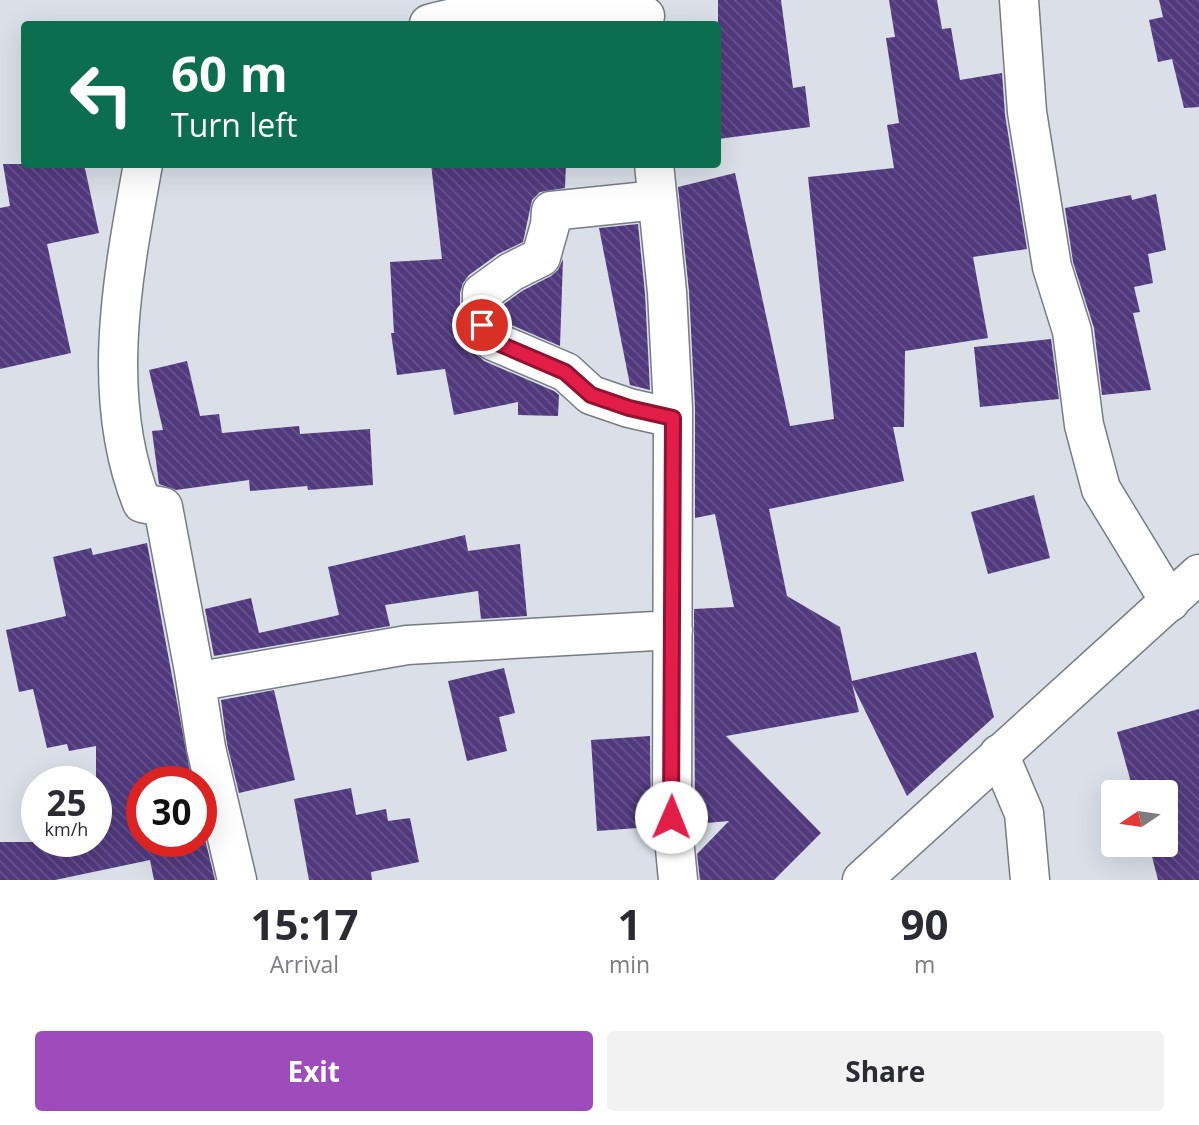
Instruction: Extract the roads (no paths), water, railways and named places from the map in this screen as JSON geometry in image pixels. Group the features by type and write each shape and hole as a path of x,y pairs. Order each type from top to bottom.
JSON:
{"street":[{"path":"1019,0 1027,112 1052,267 1072,331 1084,425 1101,489 1170,602"},
{"path":"443,21 481,13 645,13"},
{"path":"142,168 121,303 117,362 118,402 132,479 142,503 163,507 206,748 237,880"},
{"path":"673,418 629,408 591,395 565,372 493,341 482,325 482,293 511,272 541,257 551,211 655,182 667,292 673,418 671,817 678,880"},
{"path":"862,880 1199,574"},
{"path":"194,671 206,680 407,645 673,630"},
{"path":"999,754 1024,813 1030,880"}]}
